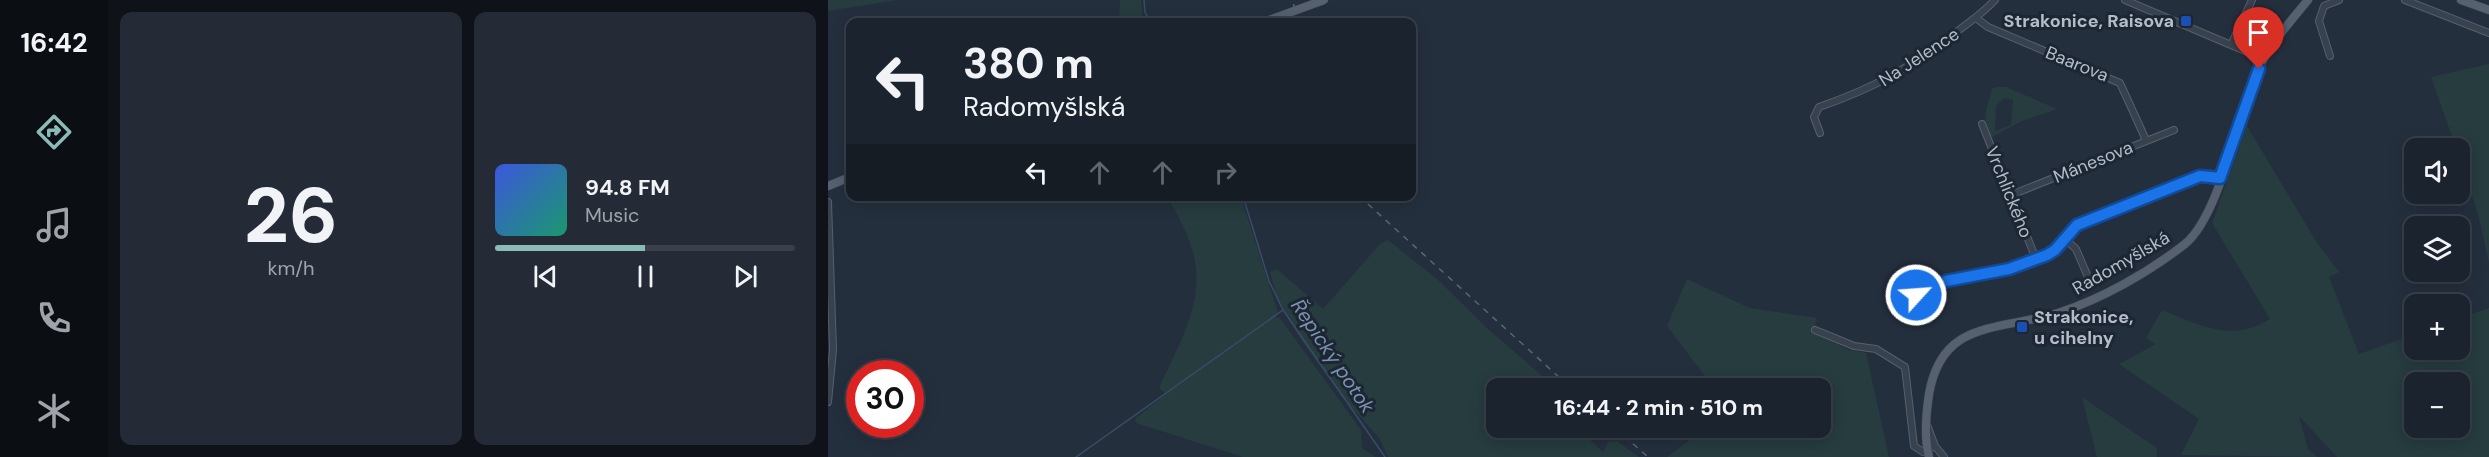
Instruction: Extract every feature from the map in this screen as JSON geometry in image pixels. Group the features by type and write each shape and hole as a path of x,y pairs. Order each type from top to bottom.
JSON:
{"main road":[{"path":"1275,18 1324,0"},
{"name":"Radomyšlská","path":"1931,451 1926,421 1934,369 1949,346 1967,336 2057,313 2088,302 2153,265 2195,234 2204,221 2246,102 2264,59 2308,0"},
{"path":"2461,0 2489,10"},
{"path":"828,186 846,179"}],"street":[{"path":"1976,18 1995,0"},
{"path":"2126,0 2264,59"},
{"path":"2231,45 2252,0"},
{"path":"2330,56 2320,16 2324,6 2339,0"},
{"path":"2405,0 2489,33"},
{"name":"Na Jelence","path":"1820,133 1814,117 1820,107 1860,93 1904,71 1976,18"},
{"name":"Baarova","path":"1976,18 1988,27 2120,83 2146,140"},
{"name":"Vrchlického","path":"1982,124 2036,259"},
{"name":"Mánesova","path":"2011,195 2174,130"},
{"path":"1916,295 1946,281 2009,269 2036,259 2051,253 2077,225 2200,176 2220,178"},
{"path":"828,202 833,350 828,402"},
{"path":"2064,238 2076,249 2088,277"},
{"path":"1815,330 1854,346 1876,349 1905,367 1914,446 1919,452 1931,451 1944,457"}],"green space":[{"path":"828,0 897,0 828,11"},
{"path":"1120,0 1141,0 1143,18 1119,18"},
{"path":"2489,64 2489,263 2470,190 2470,138 2452,138 2431,77"},
{"path":"2006,87 2057,109 2022,121 1992,137 1985,120 1992,89","holes":["2004,98 2013,100 2011,125 1995,131 1996,106"]},
{"path":"2247,126 2317,243 2339,272 2329,277 2359,354 2404,338 2404,360 2470,360 2470,315 2489,308 2489,457 2337,457 2299,416 2308,449 2317,457 2181,455 2199,419 2119,364 2156,344 2146,338 2162,310 2202,326 2229,331 2256,326 2270,319 2212,223"},
{"path":"1169,201 1242,201 1276,306 1278,314 1275,317 1280,318 1361,430 1362,448 1376,457 1243,457 1136,423 1135,419 1166,394 1159,388 1183,336 1196,293 1196,272 1192,249 1183,225"},
{"path":"1388,240 1437,279 1488,329 1544,378 1486,378 1486,438 1589,438 1603,452 1608,442 1617,441 1639,457 1388,457 1379,438 1343,398 1304,344 1278,302 1270,272 1277,269 1323,309 1380,244"},
{"path":"1687,279 1750,308 1817,318 1813,333 1849,350 1866,353 1889,457 1667,457 1693,438 1831,438 1831,378 1706,378 1667,326"},
{"path":"2082,397 2157,448 2157,457 2097,457"}],"waterway":[{"name":"Řepický potok","path":"1144,0 1148,18"},
{"name":"Řepický potok","path":"1245,201 1269,281 1283,310 1385,457"},
{"path":"1076,457 1283,310"}],"railway":[{"path":"1293,18 1294,0"},
{"path":"1365,201 1560,378"},
{"path":"1626,438 1648,457"}],"place":[{"name":"Strakonice, Raisova","path":"2186,21"},
{"name":"Strakonice, u cihelny","path":"2022,327"}],"route":[{"path":"1916,295 1946,281 2009,269 2047,255 2055,250 2069,231 2077,225 2200,176 2220,178 2259,69"}]}
